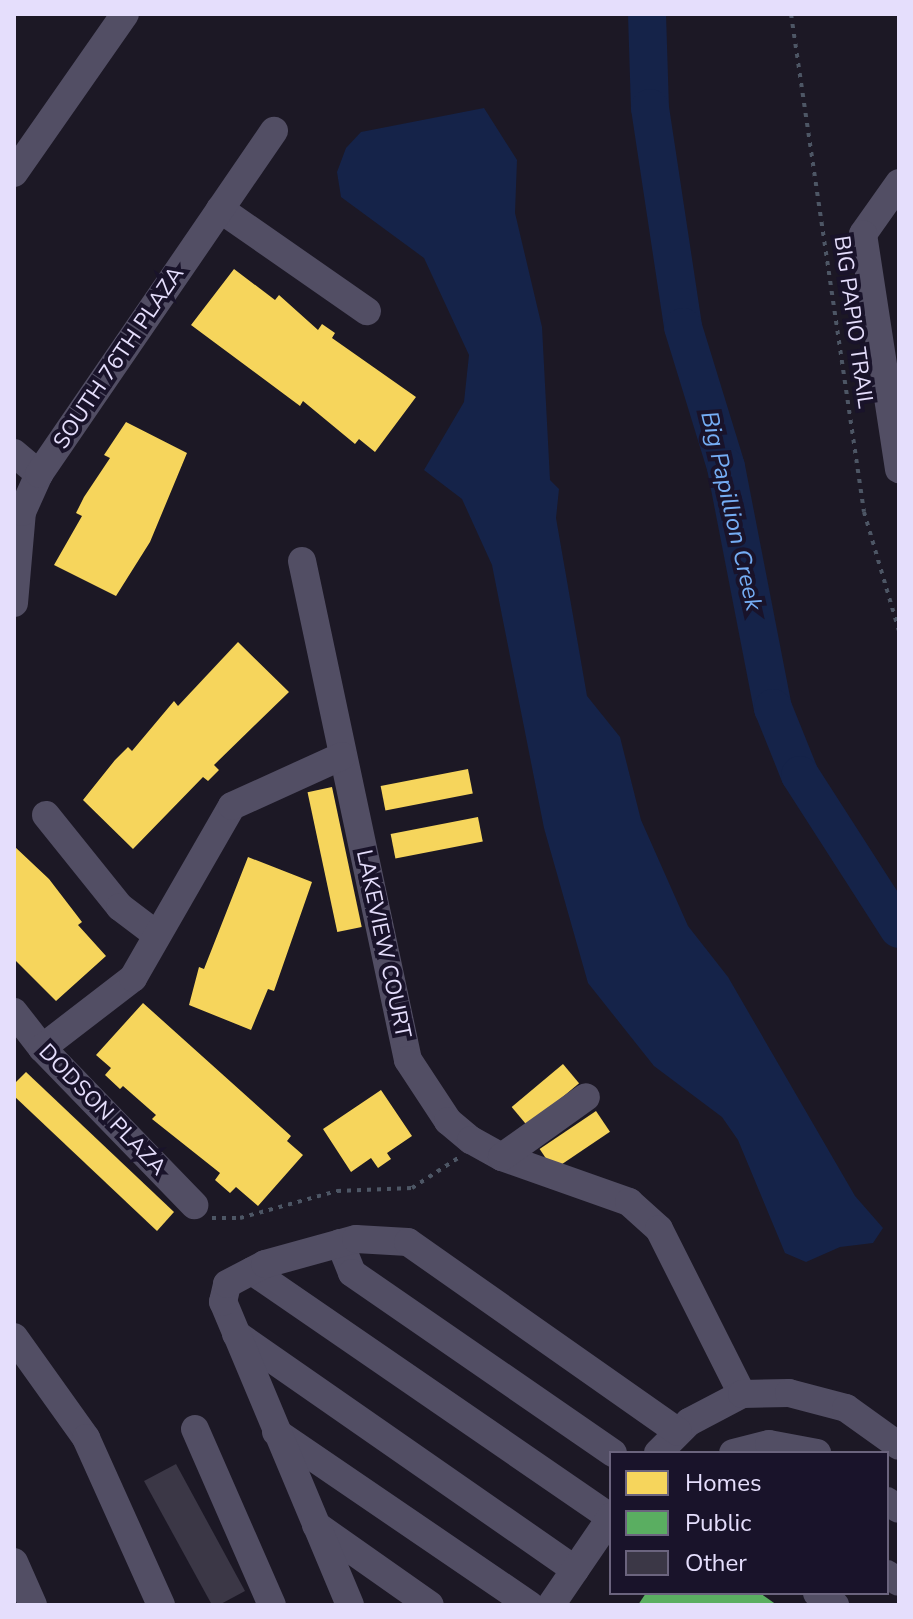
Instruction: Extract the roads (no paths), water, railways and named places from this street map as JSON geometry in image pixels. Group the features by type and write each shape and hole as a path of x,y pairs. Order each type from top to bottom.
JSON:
{"street":[{"path":"14,173 125,14"},
{"name":"SOUTH 76TH PLAZA","path":"14,603 22,512 39,474 274,131"},
{"path":"899,183 863,234 899,469"},
{"path":"220,209 367,311"},
{"path":"14,453 39,474"},
{"name":"LAKEVIEW COURT","path":"302,561 408,1060 448,1121 471,1140 502,1157 629,1202 659,1229 742,1394"},
{"path":"42,1048 133,978 232,806 342,756"},
{"path":"46,815 120,907 157,935"},
{"name":"DODSON PLAZA","path":"14,1012 42,1048 194,1205"},
{"path":"502,1157 586,1097"},
{"path":"350,1605 223,1302 227,1284 252,1271 356,1239 408,1242 678,1432"},
{"path":"340,1243 352,1273 610,1451"},
{"path":"252,1271 609,1516"},
{"path":"236,1334 575,1570"},
{"path":"14,1337 86,1438 161,1605"},
{"path":"660,1451 678,1432 742,1394 789,1393 846,1408 899,1446"},
{"path":"195,1429 272,1605"},
{"path":"276,1432 530,1605"},
{"path":"741,1451 769,1444 806,1451"},
{"path":"551,1605 609,1520"},
{"path":"315,1525 430,1605"},
{"path":"14,1562 33,1605"}],"water":[{"path":"484,108 517,160 515,213 542,327 550,480 559,489 556,518 587,696 620,737 641,820 688,926 728,977 855,1196 883,1228 873,1243 840,1247 806,1262 785,1253 738,1140 722,1117 654,1066 588,983 544,828 492,565 462,499 424,470 464,402 469,355 424,258 341,197 337,172 346,148 361,132"}],"waterway":[{"name":"Big Papillion Creek","path":"647,14 650,108 683,327 726,467 773,708 800,775 899,929"}]}
